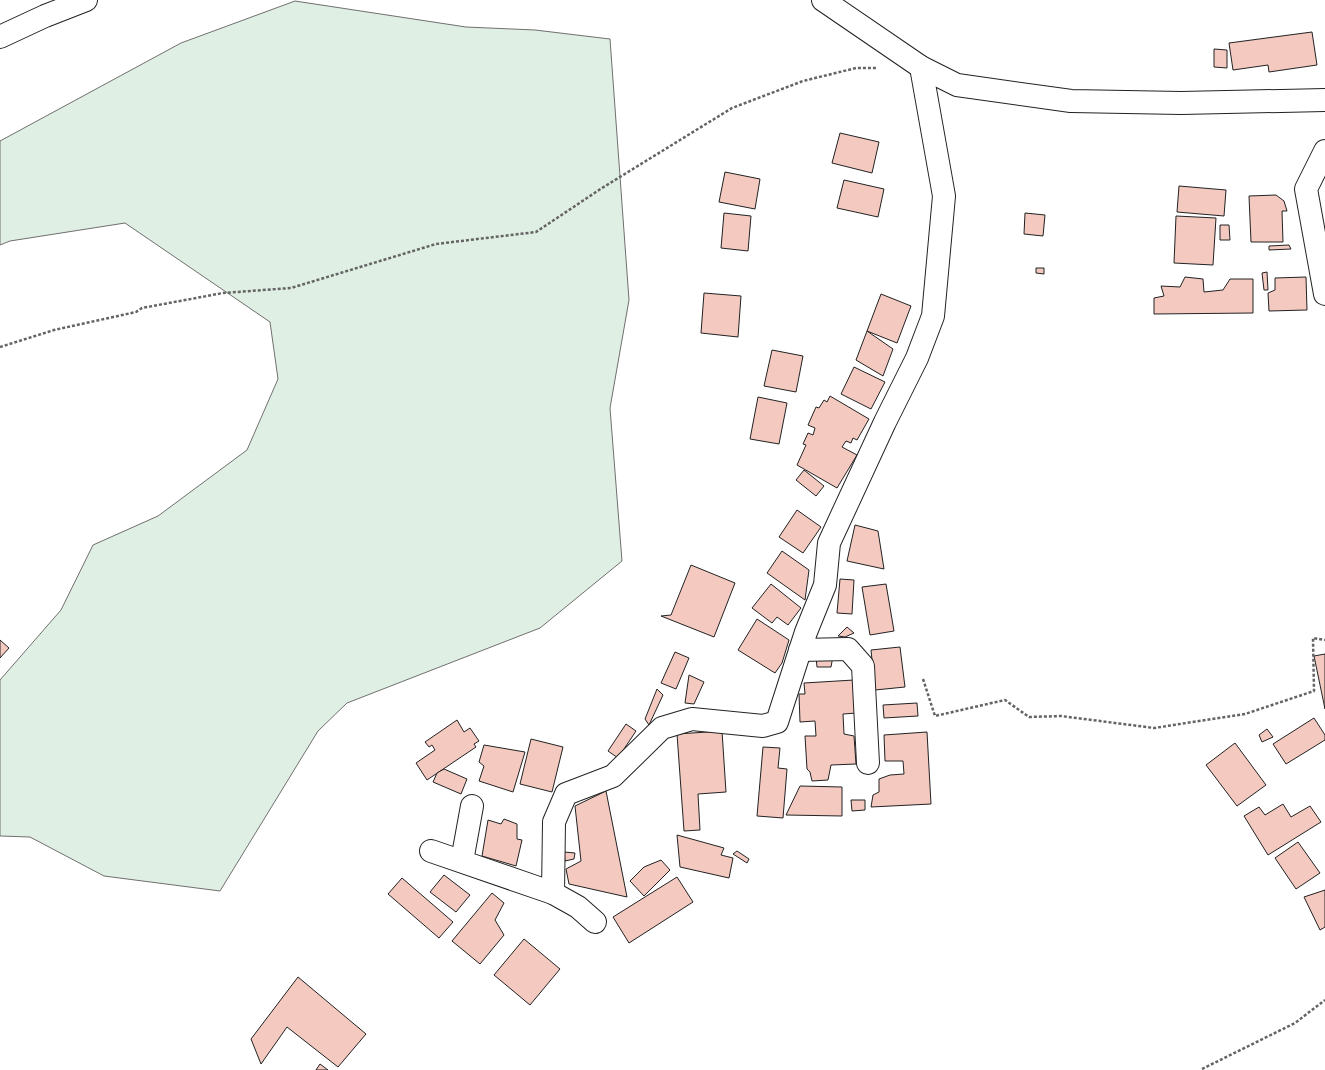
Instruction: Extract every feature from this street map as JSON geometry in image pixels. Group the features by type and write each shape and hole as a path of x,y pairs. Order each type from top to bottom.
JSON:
{"street":[{"path":"0,37 45,16 86,0"},
{"path":"823,0 921,67 957,85 1071,101 1181,104 1325,100"},
{"path":"553,893 554,822 566,794 613,776 662,728 692,719 763,726 777,722 806,632 825,585 829,543 885,422 917,358 933,316 944,196 921,67"},
{"path":"1325,151 1306,189 1325,294"},
{"path":"800,650 848,649 863,666 868,763"},
{"path":"462,861 472,806"},
{"path":"431,851 553,893 578,907 595,922"}],"path":[{"path":"0,347 54,330 136,312 142,308 223,293 291,288 436,244 536,232 602,188 732,108 803,81 856,68 878,68"},
{"path":"923,679 935,716 1005,700 1029,717 1061,716 1154,728 1244,714 1314,691 1313,638 1325,640"},
{"path":"1202,1069 1295,1023 1325,1000"}],"green space":[{"path":"295,1 466,27 535,30 610,39 629,300 610,408 622,561 540,628 347,703 318,731 220,891 104,876 30,837 0,836 0,680 61,610 93,545 158,516 247,450 278,379 270,322 125,223 10,241 0,245 0,141 181,43"}],"building":[{"path":"1312,32 1317,65 1269,72 1268,65 1233,70 1229,43"},
{"path":"1214,49 1227,50 1227,68 1214,67"},
{"path":"840,133 879,142 872,173 832,163"},
{"path":"725,172 760,179 755,209 719,202"},
{"path":"844,180 884,189 878,217 837,208"},
{"path":"1179,186 1226,190 1224,216 1177,212"},
{"path":"1276,195 1284,201 1287,211 1282,211 1283,242 1251,242 1249,196"},
{"path":"724,213 751,216 748,251 721,248"},
{"path":"1025,213 1045,215 1043,236 1024,234"},
{"path":"1176,216 1216,218 1213,265 1174,263"},
{"path":"1220,225 1229,225 1230,240 1220,240"},
{"path":"1289,245 1291,249 1269,250 1269,246"},
{"path":"1036,268 1044,268 1044,274 1036,273"},
{"path":"1267,272 1268,290 1264,290 1262,273"},
{"path":"1185,277 1203,279 1204,292 1223,290 1230,279 1253,279 1253,313 1154,314 1154,298 1164,296 1161,286 1180,287"},
{"path":"1306,277 1307,310 1269,311 1268,293 1275,290 1275,278"},
{"path":"704,293 741,296 738,337 701,333"},
{"path":"881,294 911,306 897,343 867,331"},
{"path":"867,331 893,349 883,376 856,360"},
{"path":"772,350 803,356 796,392 764,386"},
{"path":"854,367 885,382 871,409 841,394"},
{"path":"830,396 869,419 857,440 853,438 851,443 846,441 842,447 857,455 837,488 797,465 806,445 803,444 808,433 813,435 815,428 808,425 816,407 819,408 824,400 827,402"},
{"path":"758,397 787,403 779,444 750,439"},
{"path":"804,470 824,486 816,496 796,480"},
{"path":"797,510 821,527 803,553 779,537"},
{"path":"855,525 878,531 884,569 847,561"},
{"path":"782,551 809,570 805,600 767,573"},
{"path":"691,565 735,583 714,637 661,616 671,615"},
{"path":"840,579 854,580 852,614 837,613"},
{"path":"771,584 801,608 788,625 777,617 772,623 752,608"},
{"path":"886,584 894,631 870,635 862,587"},
{"path":"757,619 789,640 782,663 775,673 738,650"},
{"path":"847,627 854,633 845,637 838,636"},
{"path":"0,640 9,648 0,658"},
{"path":"900,647 905,687 875,690 871,650"},
{"path":"675,652 689,658 676,689 661,683"},
{"path":"1325,654 1325,709 1314,656"},
{"path":"833,656 831,667 817,667 816,657"},
{"path":"689,675 704,682 694,704 685,703"},
{"path":"854,680 857,713 843,714 844,734 854,736 856,764 831,765 828,780 812,781 810,772 807,769 805,736 816,736 815,721 800,722 799,694 805,694 804,683"},
{"path":"657,689 663,695 649,725 645,719"},
{"path":"917,703 918,716 884,718 883,705"},
{"path":"1314,718 1325,735 1325,740 1286,764 1273,744"},
{"path":"457,720 464,732 470,728 479,741 474,744 476,747 427,780 416,763 435,750 432,745 429,747 425,742"},
{"path":"626,724 636,731 618,758 608,751"},
{"path":"1267,729 1273,737 1262,742 1259,735"},
{"path":"722,731 726,792 698,794 700,830 684,831 677,734"},
{"path":"927,732 931,804 871,807 873,795 879,792 879,779 890,775 904,774 903,761 885,761 884,735"},
{"path":"531,739 563,747 552,792 520,784"},
{"path":"1235,743 1266,785 1237,806 1206,765"},
{"path":"484,745 525,752 513,792 479,781 484,766 479,762"},
{"path":"763,747 780,748 778,768 787,769 783,818 757,816"},
{"path":"444,769 467,779 461,794 433,782 437,773"},
{"path":"800,786 842,787 842,816 786,815"},
{"path":"606,791 627,897 569,884 566,869 581,861 575,806"},
{"path":"851,800 865,800 865,810 852,811"},
{"path":"1283,804 1291,817 1310,806 1321,822 1268,855 1244,816 1259,807 1265,815"},
{"path":"504,819 517,824 517,839 522,840 516,866 482,856 488,820 501,824"},
{"path":"677,835 724,848 721,855 733,858 729,878 680,867"},
{"path":"1298,842 1320,873 1296,889 1275,858"},
{"path":"737,851 749,859 747,863 733,854"},
{"path":"564,852 575,853 574,859 565,861"},
{"path":"661,860 670,870 644,896 630,881 644,867"},
{"path":"444,875 470,895 456,912 430,892"},
{"path":"677,877 693,902 629,943 613,917"},
{"path":"402,878 453,922 439,938 388,894"},
{"path":"1325,890 1325,927 1320,930 1304,897"},
{"path":"492,893 504,903 495,920 504,935 480,964 452,941"},
{"path":"524,939 560,969 530,1005 494,975"},
{"path":"298,977 366,1034 338,1067 287,1027 261,1064 251,1039"},
{"path":"320,1064 328,1070 316,1070"}]}
